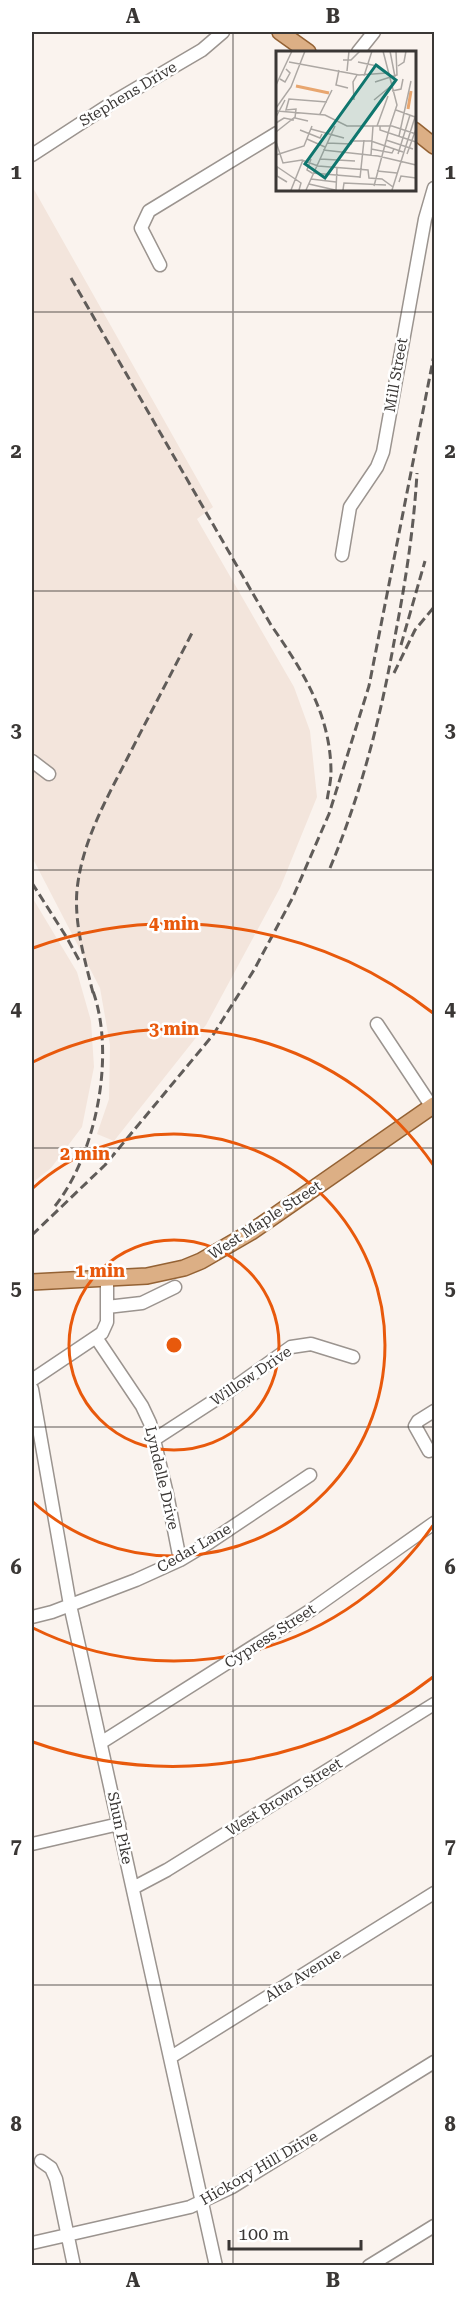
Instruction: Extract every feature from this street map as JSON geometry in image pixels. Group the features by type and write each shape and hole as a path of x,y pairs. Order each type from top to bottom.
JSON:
{"main road":[{"path":"280,32 308,51"},
{"path":"415,131 435,146"},
{"name":"West Maple Street","path":"32,1282 107,1280 165,1273 183,1268 217,1253 280,1213 433,1106"}],"street":[{"name":"Stephens Drive","path":"32,155 115,101 202,50 223,32"},
{"path":"359,51 374,32"},
{"path":"160,265 141,228 149,211 276,134"},
{"name":"Mill Street","path":"342,555 350,507 377,467 383,452 423,231 435,188"},
{"path":"32,761 49,774"},
{"path":"377,1024 433,1106"},
{"path":"32,1380 97,1339 105,1328 107,1280"},
{"path":"107,1307 142,1303 175,1287"},
{"name":"Lyndelle Drive","path":"97,1339 142,1406 150,1423 180,1560"},
{"name":"Willow Drive","path":"155,1438 206,1407 291,1347 311,1344 353,1357"},
{"name":"Shun Pike","path":"32,1389 70,1605 216,2265"},
{"path":"429,1451 415,1426 421,1419 435,1411"},
{"name":"Cedar Lane","path":"32,1617 135,1580 180,1560 310,1475"},
{"name":"Cypress Street","path":"102,1742 291,1623 435,1523"},
{"name":"West Brown Street","path":"133,1888 176,1864 435,1704"},
{"path":"32,1844 119,1824"},
{"name":"Alta Avenue","path":"171,2057 435,1893"},
{"name":"Hickory Hill Drive","path":"32,2243 170,2212 202,2202 232,2187 435,2062"},
{"path":"41,2161 51,2168 56,2179 74,2265"},
{"path":"369,2265 435,2226"}],"shaded area":[{"path":"32,186 213,507 197,519 294,687 310,731 317,797 280,888 206,1025 114,1141 97,1134 109,1099 110,1045 100,988 32,857"},
{"path":"32,897 77,972 91,1021 94,1067 82,1127 51,1168 32,1183"}],"railway":[{"path":"71,278 313,695 326,732 330,752 331,776 327,801"},
{"path":"32,1235 105,1165 213,1035 254,970 293,897 329,814 369,686 434,355"},
{"path":"330,868 361,781 384,692 406,572 417,473"},
{"path":"401,645 425,561"},
{"path":"394,673 415,630 434,607"},
{"path":"93,993 81,942 76,903 84,854 104,804 192,633"},
{"path":"32,883 80,962"},
{"path":"55,1206 70,1184 82,1158 92,1130 98,1100 102,1070 102,1040 99,1012 91,986"}]}
